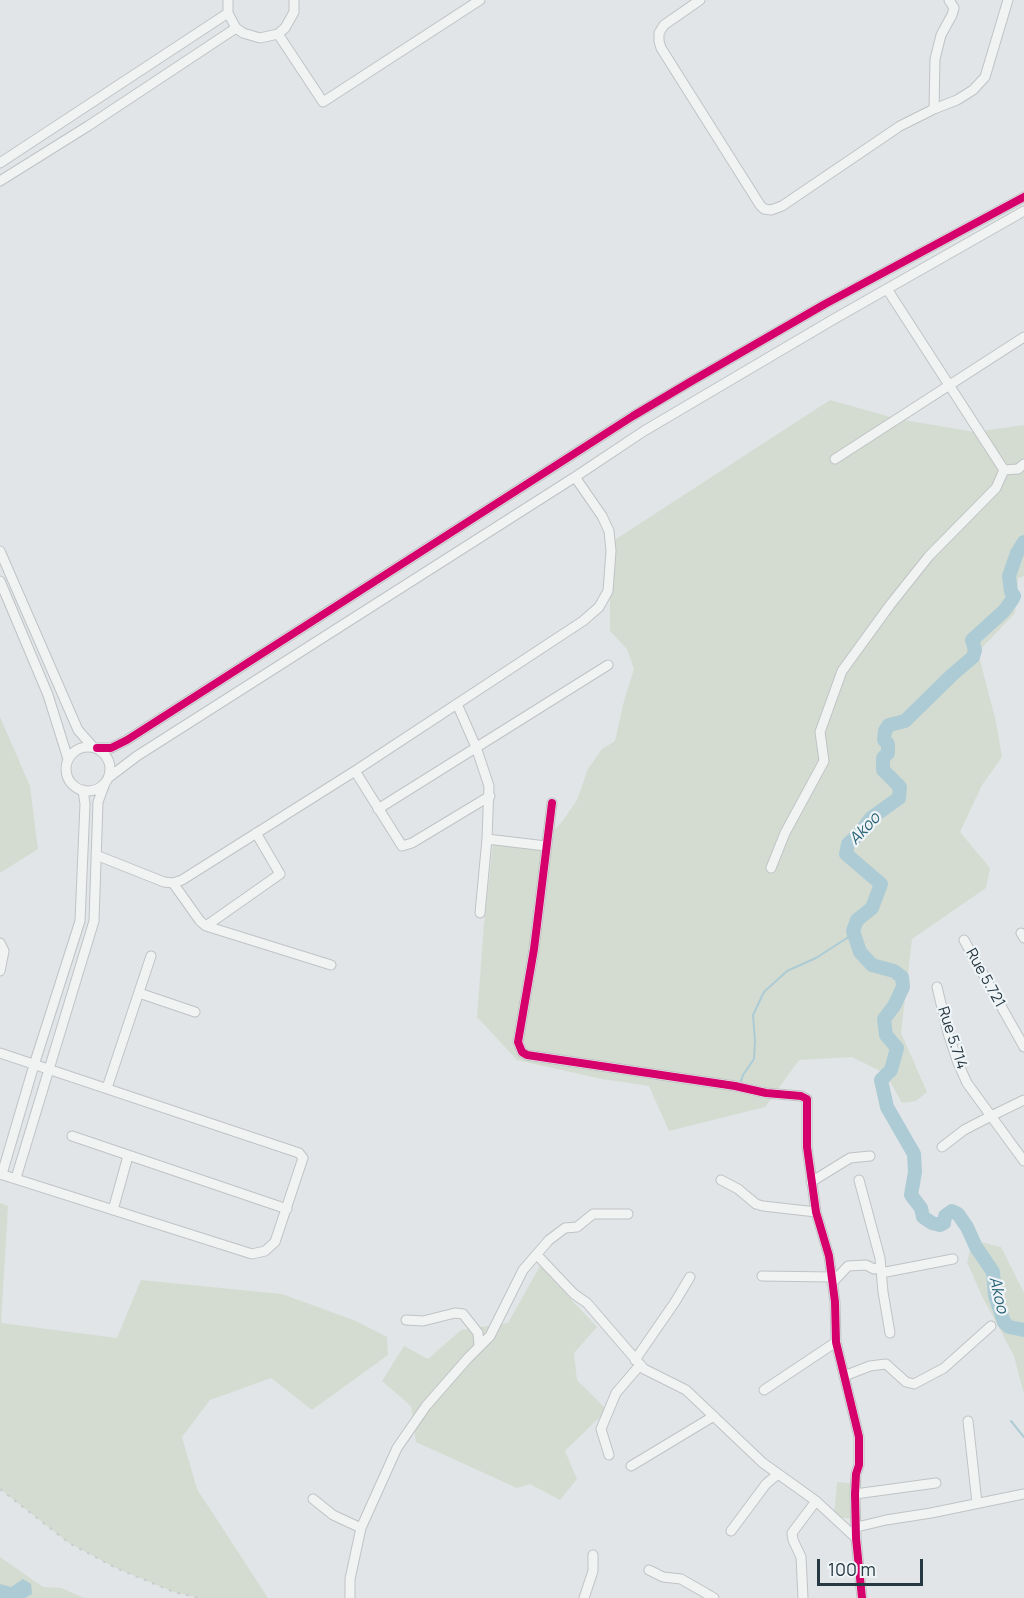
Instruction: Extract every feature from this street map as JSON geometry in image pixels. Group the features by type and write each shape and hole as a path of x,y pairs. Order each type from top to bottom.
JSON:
{"street":[{"path":"228,0 228,13 236,28 251,37 269,37 278,34 290,21 294,12 294,0"},
{"path":"278,34 323,102 480,0"},
{"path":"700,0 664,26 659,33 658,41 760,206 771,210 782,206 900,126 973,90 985,77 1008,0"},
{"path":"934,108 935,59 941,35 954,8 949,0"},
{"path":"0,163 228,13"},
{"path":"0,181 236,28"},
{"path":"1024,197 825,304 633,416 127,740 111,748 78,749 68,759 66,765 68,778 72,784 83,790 95,790 137,756 644,431 1024,211"},
{"path":"887,289 1004,470"},
{"path":"835,459 1024,337"},
{"path":"1004,470 1018,469 1024,464"},
{"path":"771,868 785,833 825,760 820,732 842,670 929,556 996,488 1004,470"},
{"path":"96,855 164,882 173,883 182,880 355,771 583,621 599,607 608,591 611,561 609,531 603,516 575,477"},
{"path":"0,551 78,730 107,758 110,764 107,780 98,802 94,921 16,1178"},
{"path":"0,581 48,695 68,759"},
{"path":"375,582 385,598"},
{"path":"378,809 608,665"},
{"path":"457,704 476,747 489,786 480,913"},
{"path":"355,771 398,843 406,846 490,796"},
{"path":"0,1053 34,1065 302,1154 303,1158 275,1242 265,1251 252,1254 1,1174 34,1065 80,921 85,804 83,790"},
{"path":"552,803 534,948 518,1042 522,1052 527,1055 735,1086 766,1093 801,1096 807,1099 807,1147 811,1182 816,1212 829,1256 836,1302 836,1342 859,1437 859,1465 855,1494 856,1538 862,1598"},
{"path":"206,926 280,874 256,833"},
{"path":"487,839 546,846"},
{"path":"173,883 206,926 331,965"},
{"path":"80,921 94,921"},
{"name":"Rue 5.721","path":"964,940 1024,1047"},
{"path":"0,943 4,951 0,971"},
{"path":"107,1089 151,956"},
{"name":"Rue 5.714","path":"937,987 958,1063 968,1083 1023,1159"},
{"path":"139,993 195,1012"},
{"path":"942,1147 964,1130 1024,1100"},
{"path":"72,1136 287,1209"},
{"path":"113,1210 128,1156"},
{"path":"811,1182 850,1158 870,1156"},
{"path":"722,1180 738,1189 751,1201 763,1206 816,1212"},
{"path":"859,1180 880,1258 890,1333"},
{"path":"350,1598 350,1579 361,1528 397,1448 426,1406 490,1336 520,1275 550,1239 563,1229 577,1227 592,1214 628,1214"},
{"path":"537,1255 574,1294 587,1304 638,1363 655,1375 686,1390 763,1463 816,1501 856,1538"},
{"path":"762,1275 832,1280 848,1266 866,1265 881,1270 953,1259"},
{"path":"609,1455 601,1429 616,1393 638,1363 690,1277"},
{"path":"405,1320 423,1321 455,1313 463,1314 478,1333 479,1346"},
{"path":"844,1376 870,1366 886,1364 906,1382 914,1384 944,1368 991,1326"},
{"path":"764,1390 836,1342"},
{"path":"631,1466 714,1416"},
{"path":"968,1421 977,1503"},
{"path":"731,1531 766,1484 778,1474"},
{"path":"855,1494 936,1483"},
{"path":"856,1527 1024,1494"},
{"path":"313,1499 333,1515 361,1528"},
{"path":"803,1598 801,1557 792,1533 816,1501"},
{"path":"584,1598 593,1571 593,1555"},
{"path":"649,1570 663,1577 681,1579 714,1598"}],"shaded area":[{"path":"830,400 898,419 975,432 1024,425 1024,576 1018,578 1015,613 978,652 996,722 1002,757 982,785 960,832 990,868 986,888 912,939 901,1033 927,1092 916,1101 902,1103 882,1072 852,1057 799,1060 765,1107 669,1131 649,1086 602,1079 517,1060 477,1017 494,836 541,842 562,822 577,800 588,769 602,749 615,741 634,669 627,649 610,631 610,543"},
{"path":"0,717 30,786 38,849 0,873"},
{"path":"0,1203 8,1206 1,1323 117,1338 141,1280 282,1294 356,1321 387,1337 388,1355 312,1410 271,1378 210,1400 182,1437 197,1489 268,1598 199,1598 174,1592 116,1568 69,1543 0,1489"},
{"path":"973,1240 1001,1247 1024,1293 1024,1394 1014,1356 967,1262"},
{"path":"540,1266 597,1327 574,1353 577,1380 607,1410 565,1451 577,1479 560,1500 530,1484 517,1488 416,1442 411,1406 382,1381 404,1346 428,1359 461,1330 508,1323"},
{"path":"837,1482 858,1484 855,1519 834,1517"},
{"path":"0,1557 43,1587 61,1588 84,1598 0,1598"}],"water":[{"path":"23,1579 31,1584 32,1594 25,1598 0,1598 0,1584 11,1587"}],"waterway":[{"name":"Akoo","path":"1024,542 1017,553 1009,576 1011,592 1014,596 1004,611 972,640 975,650 973,657 905,721 889,725 885,731 884,740 888,744 888,753 883,758 883,770 900,787 899,798 871,818 848,844 846,854 881,884 872,908 857,920 853,931 860,952 872,965 894,971 902,977 903,987 894,1006 884,1019 886,1035 897,1048 891,1070 881,1080 887,1107 914,1154 915,1172 911,1195 921,1208 923,1217 932,1223 940,1225 944,1223 945,1216 952,1211 958,1214 993,1272 995,1296 1004,1322 1009,1327 1024,1330"},
{"path":"740,1084 754,1059 753,1015 764,992 787,971 816,958 847,938 853,931"},
{"path":"1011,1421 1024,1437"}],"railway":[{"path":"0,1489 69,1543 116,1568 174,1592 199,1598"}],"cycle path":[{"path":"97,748 111,748 127,740 633,416 690,382 825,304 1024,197"},
{"path":"552,803 534,949 518,1042 522,1052 527,1055 735,1086 766,1093 801,1096 807,1099 807,1147 816,1212 829,1256 835,1302 836,1342 859,1437 859,1465 855,1494 856,1538 862,1598"}]}
